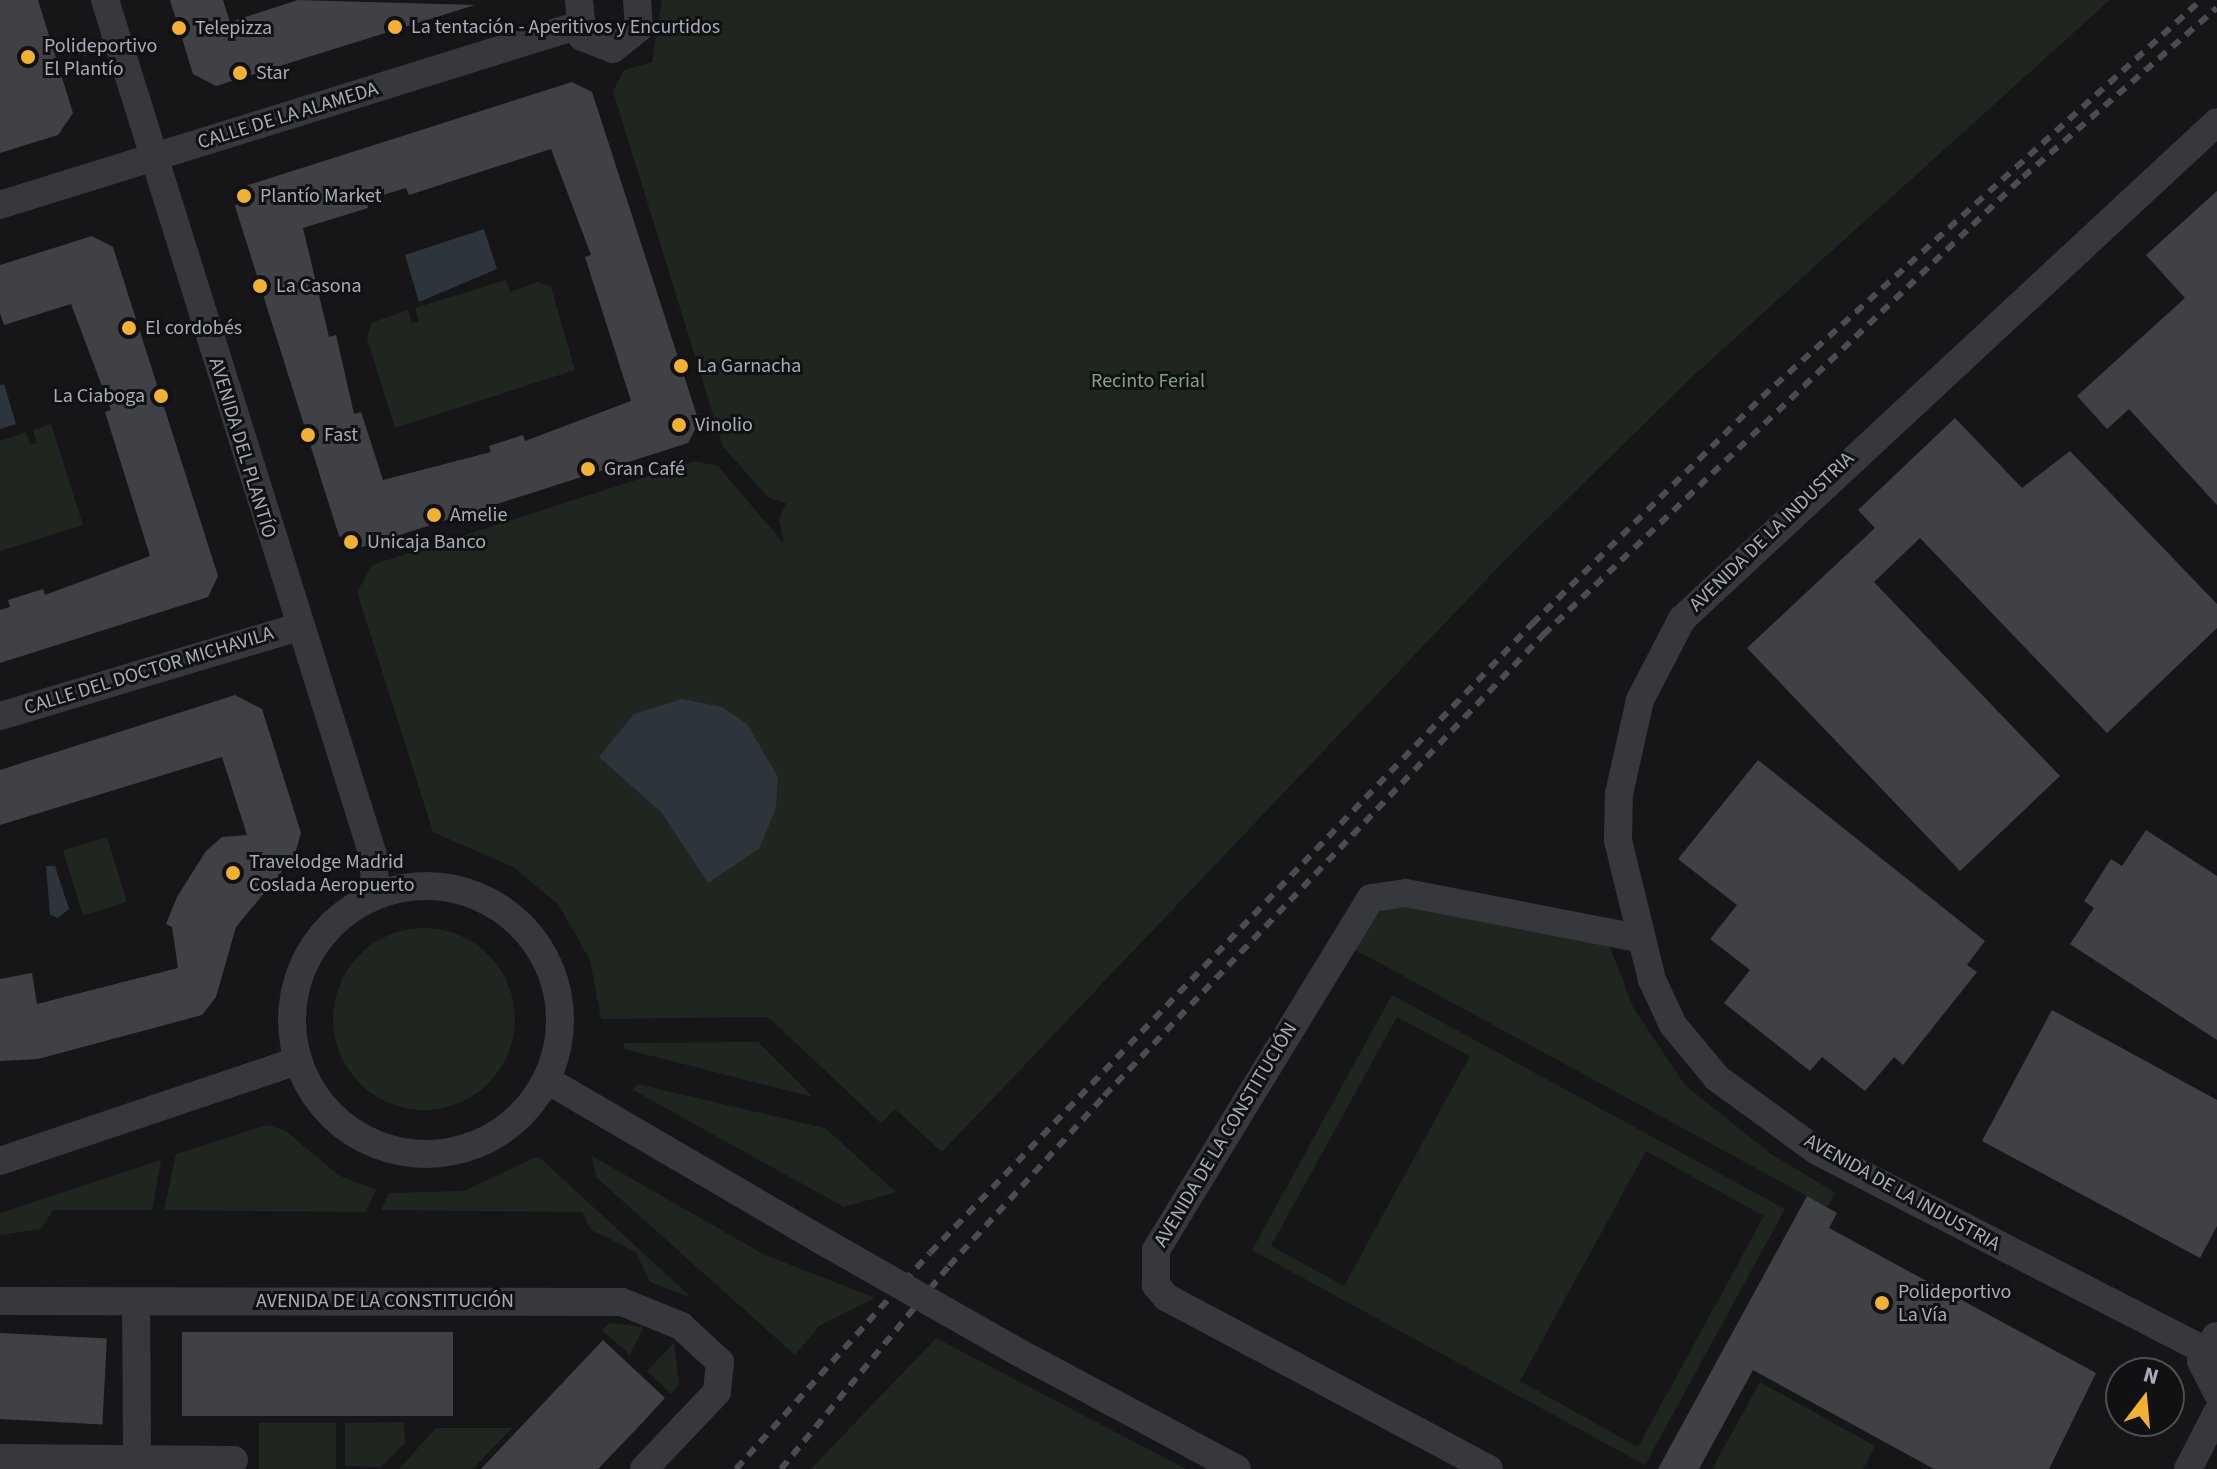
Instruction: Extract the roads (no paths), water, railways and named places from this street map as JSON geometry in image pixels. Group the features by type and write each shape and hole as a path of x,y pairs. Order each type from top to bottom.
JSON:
{"street":[{"name":"AVENIDA DEL PLANTÍO","path":"105,0 299,627 373,855 376,895"},
{"name":"CALLE DE LA ALAMEDA","path":"0,205 578,13 601,49 624,45 639,28 637,0"},
{"name":"AVENIDA DE LA INDUSTRIA","path":"2211,1343 1817,1151 1742,1096 1673,1025 1638,938 1624,884 1619,794 1640,700 1682,619 2217,122"},
{"name":"CALLE DEL DOCTOR MICHAVILA","path":"0,716 299,627"},
{"path":"421,886 467,892 525,929 558,990 560,1036 547,1080 493,1137 416,1154 343,1126 298,1061 291,1026 300,971 330,926 376,895 421,886"},
{"name":"AVENIDA DE LA CONSTITUCIÓN","path":"1489,1469 1166,1297 1156,1285 1156,1250 1371,898 1406,893 1638,938"},
{"path":"0,1161 298,1061"},
{"path":"547,1080 1018,1352 1237,1469"},
{"name":"AVENIDA DE LA CONSTITUCIÓN","path":"0,1301 622,1302 702,1339 720,1362 717,1392 644,1469"},
{"path":"136,1302 137,1459"},
{"path":"2211,1343 2202,1372 2217,1393"},
{"path":"2188,1469 2217,1413"},
{"path":"0,1458 234,1460"}],"railway":[{"path":"736,1469 930,1253 1532,624 1762,397 2201,0"},
{"path":"781,1469 949,1266 1104,1096 1543,635 2023,177 2217,8"}],"place":[{"name":"La tentación - Aperitivos y Encurtidos","path":"395,27"},
{"name":"Telepizza","path":"179,28"},
{"name":"Polideportivo El Plantío","path":"28,57"},
{"name":"Star","path":"240,73"},
{"name":"Plantío Market","path":"244,196"},
{"name":"La Casona","path":"260,286"},
{"name":"El cordobés","path":"129,328"},
{"name":"La Garnacha","path":"681,366"},
{"name":"La Ciaboga","path":"161,396"},
{"name":"Vinolio","path":"679,425"},
{"name":"Fast","path":"308,435"},
{"name":"Gran Café","path":"588,469"},
{"name":"Amelie","path":"434,515"},
{"name":"Unicaja Banco","path":"351,542"},
{"name":"Travelodge Madrid Coslada Aeropuerto","path":"233,873"},
{"name":"Polideportivo La Vía","path":"1882,1303"}],"park label":[{"name":"Recinto Ferial","path":"1148,381"}]}
